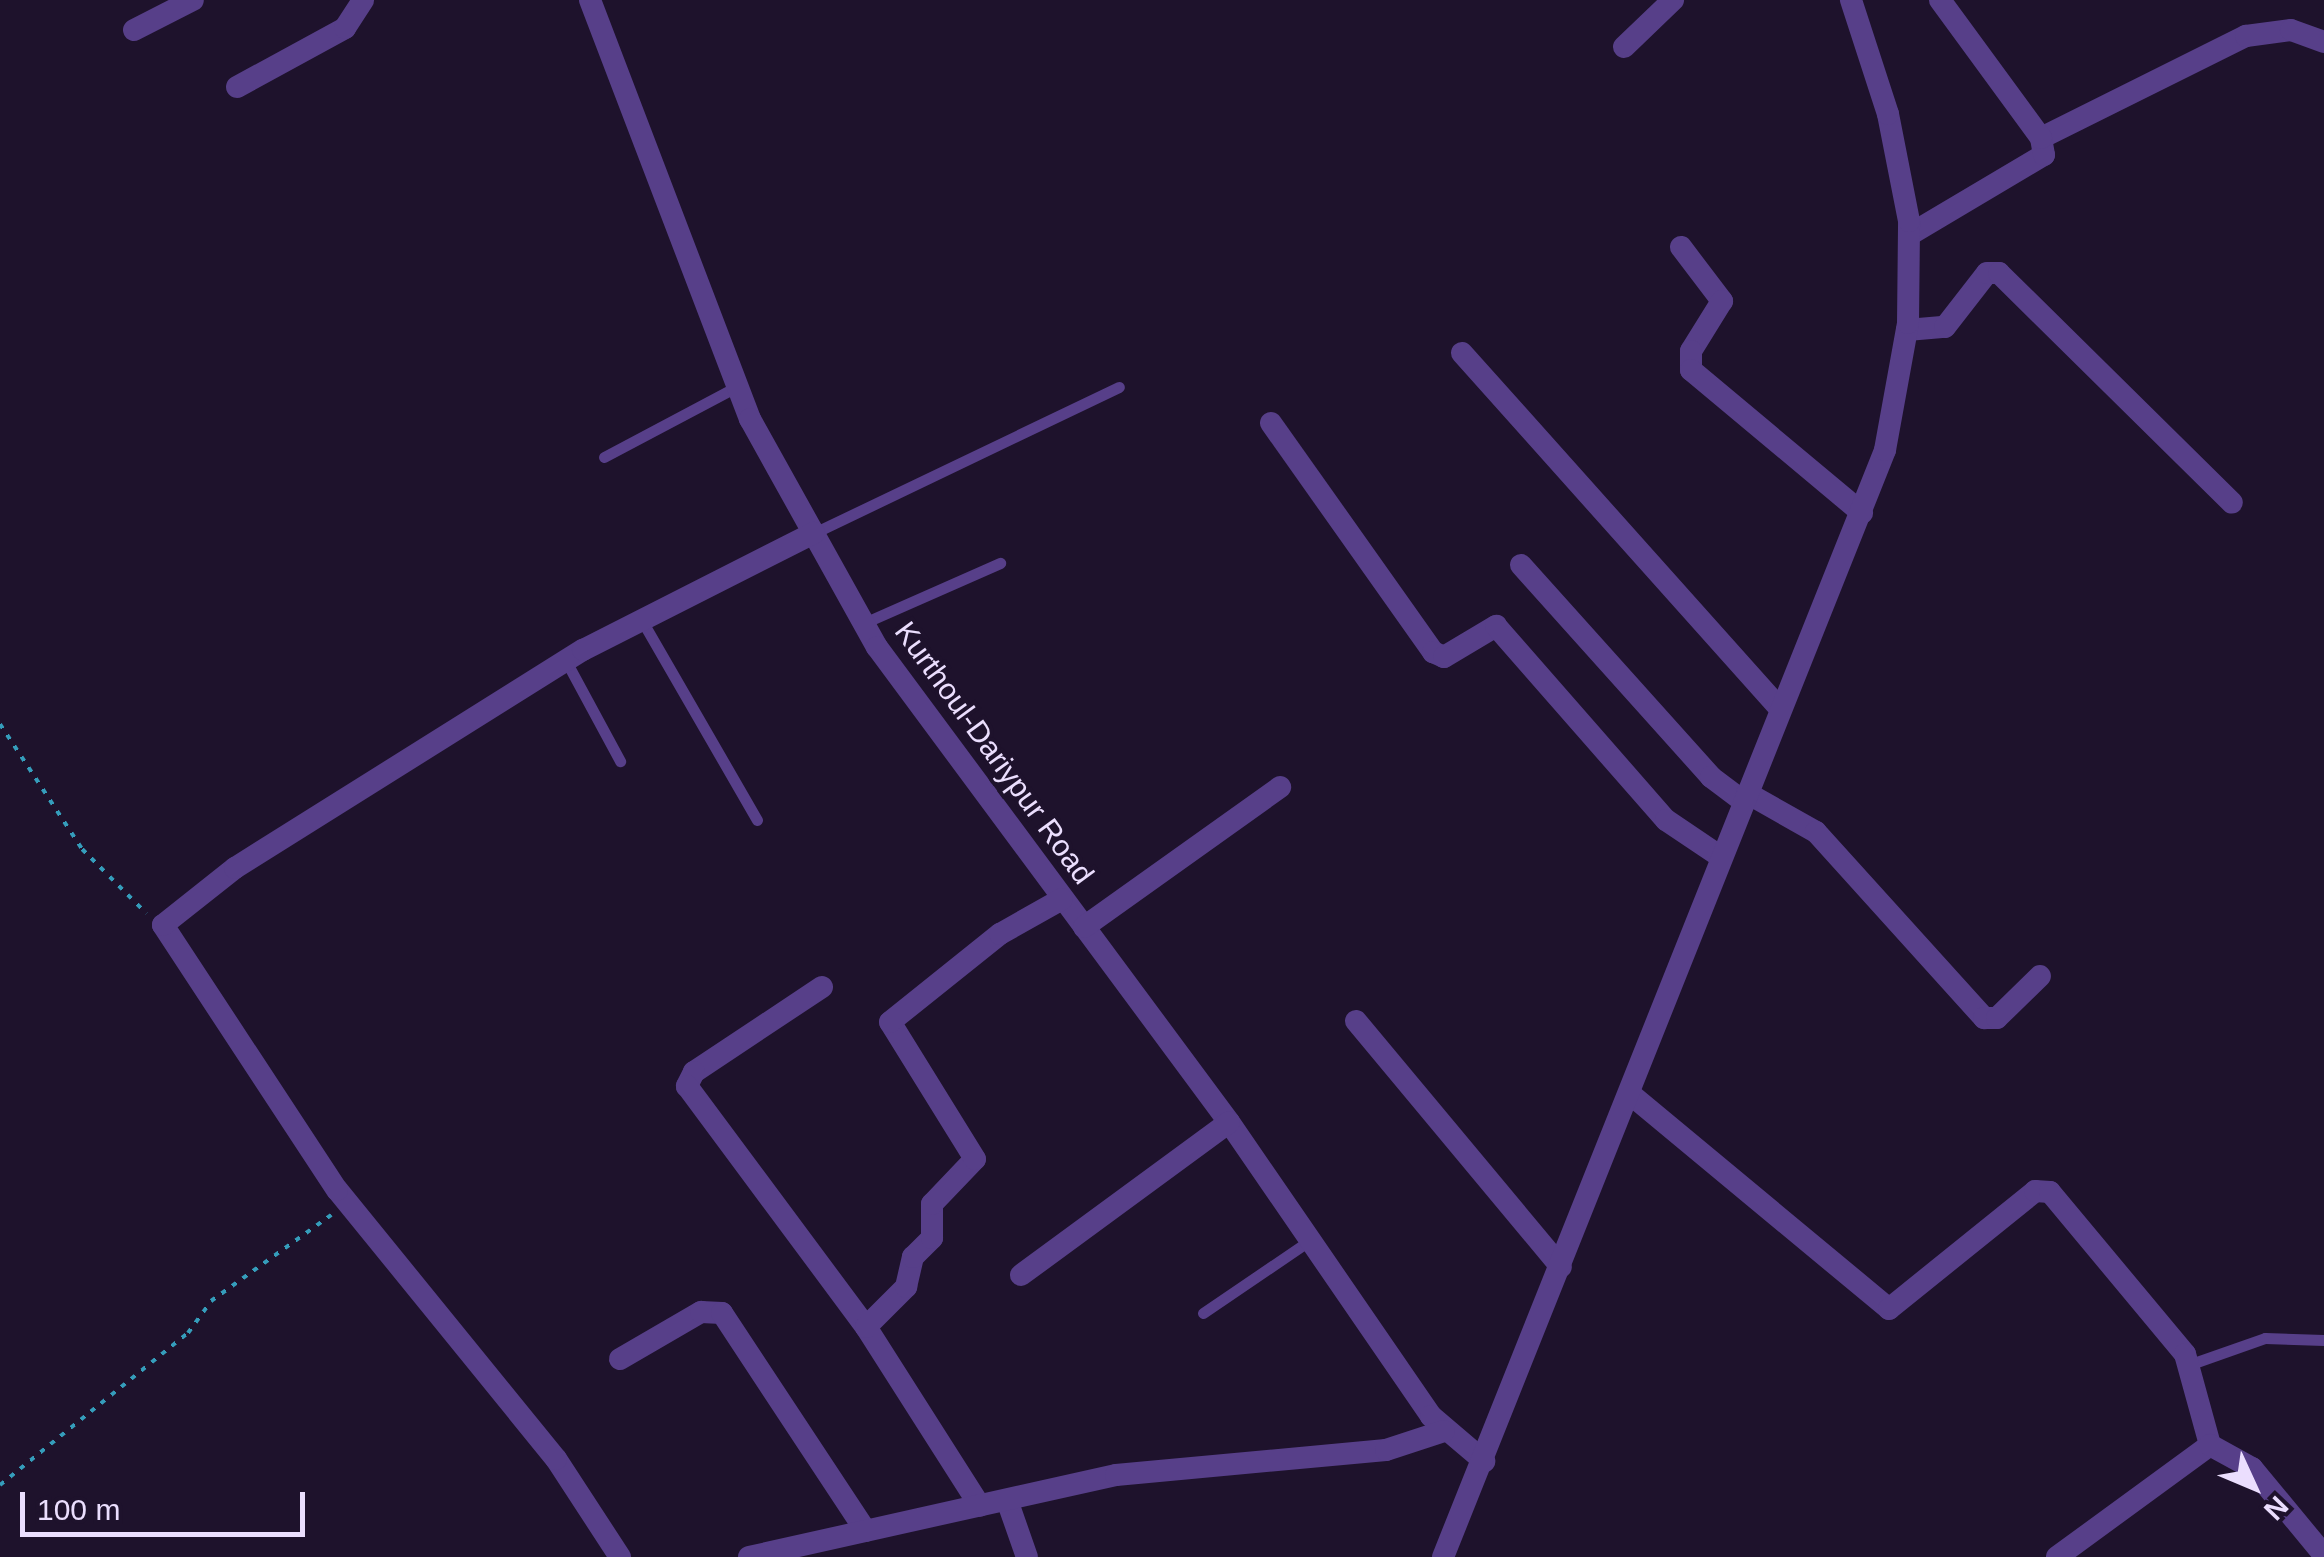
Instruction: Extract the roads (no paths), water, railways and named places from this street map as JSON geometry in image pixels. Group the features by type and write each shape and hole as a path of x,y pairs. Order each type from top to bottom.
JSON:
{"street":[{"path":"134,30 193,0"},
{"path":"237,87 353,22 363,0"},
{"name":"Kurthoul-Dariypur Road","path":"590,0 740,385 864,623 1062,899 1230,1122 1444,1431 1484,1461"},
{"path":"1624,46 1673,0"},
{"path":"1443,1557 1562,1268 1885,450 1907,330 1910,234 1888,114 1851,0"},
{"path":"1910,234 2038,164 2041,138 1940,0"},
{"path":"2041,138 2246,36 2290,30 2324,42"},
{"path":"1680,247 1722,301 1691,351 1691,370 1862,513"},
{"path":"1907,330 1945,327 1987,272 2000,272 2232,503"},
{"path":"1462,353 1780,709"},
{"path":"1271,424 1433,652 1444,657 1496,626 1666,820 1722,857"},
{"path":"620,1557 556,1459 347,1204 163,930 235,868 566,661 814,533"},
{"path":"1521,565 1711,777 1816,832 1984,1018 2004,1013 2040,976"},
{"path":"1084,927 1280,787"},
{"path":"866,1327 906,1287 914,1257 932,1238 932,1204 975,1159 890,1022 1000,934 1062,899"},
{"path":"822,987 694,1072 687,1086 866,1327 980,1506"},
{"path":"1356,1022 1562,1268"},
{"path":"1629,1093 1890,1309 2046,1189 2190,1364 2210,1445 2252,1468 2324,1555"},
{"path":"1021,1274 1230,1122"},
{"path":"620,1359 701,1312 722,1313 866,1531"},
{"path":"749,1557 1165,1468 1386,1450 1444,1431"},
{"path":"2057,1557 2210,1445"},
{"path":"1007,1500 1027,1557"}],"lane":[{"path":"604,456 740,385"},
{"path":"814,533 1120,387"},
{"path":"864,623 1000,563"},
{"path":"641,620 757,820"},
{"path":"566,661 620,760"},
{"path":"1203,1312 1312,1239"},
{"path":"2190,1364 2265,1338 2324,1340"}]}
